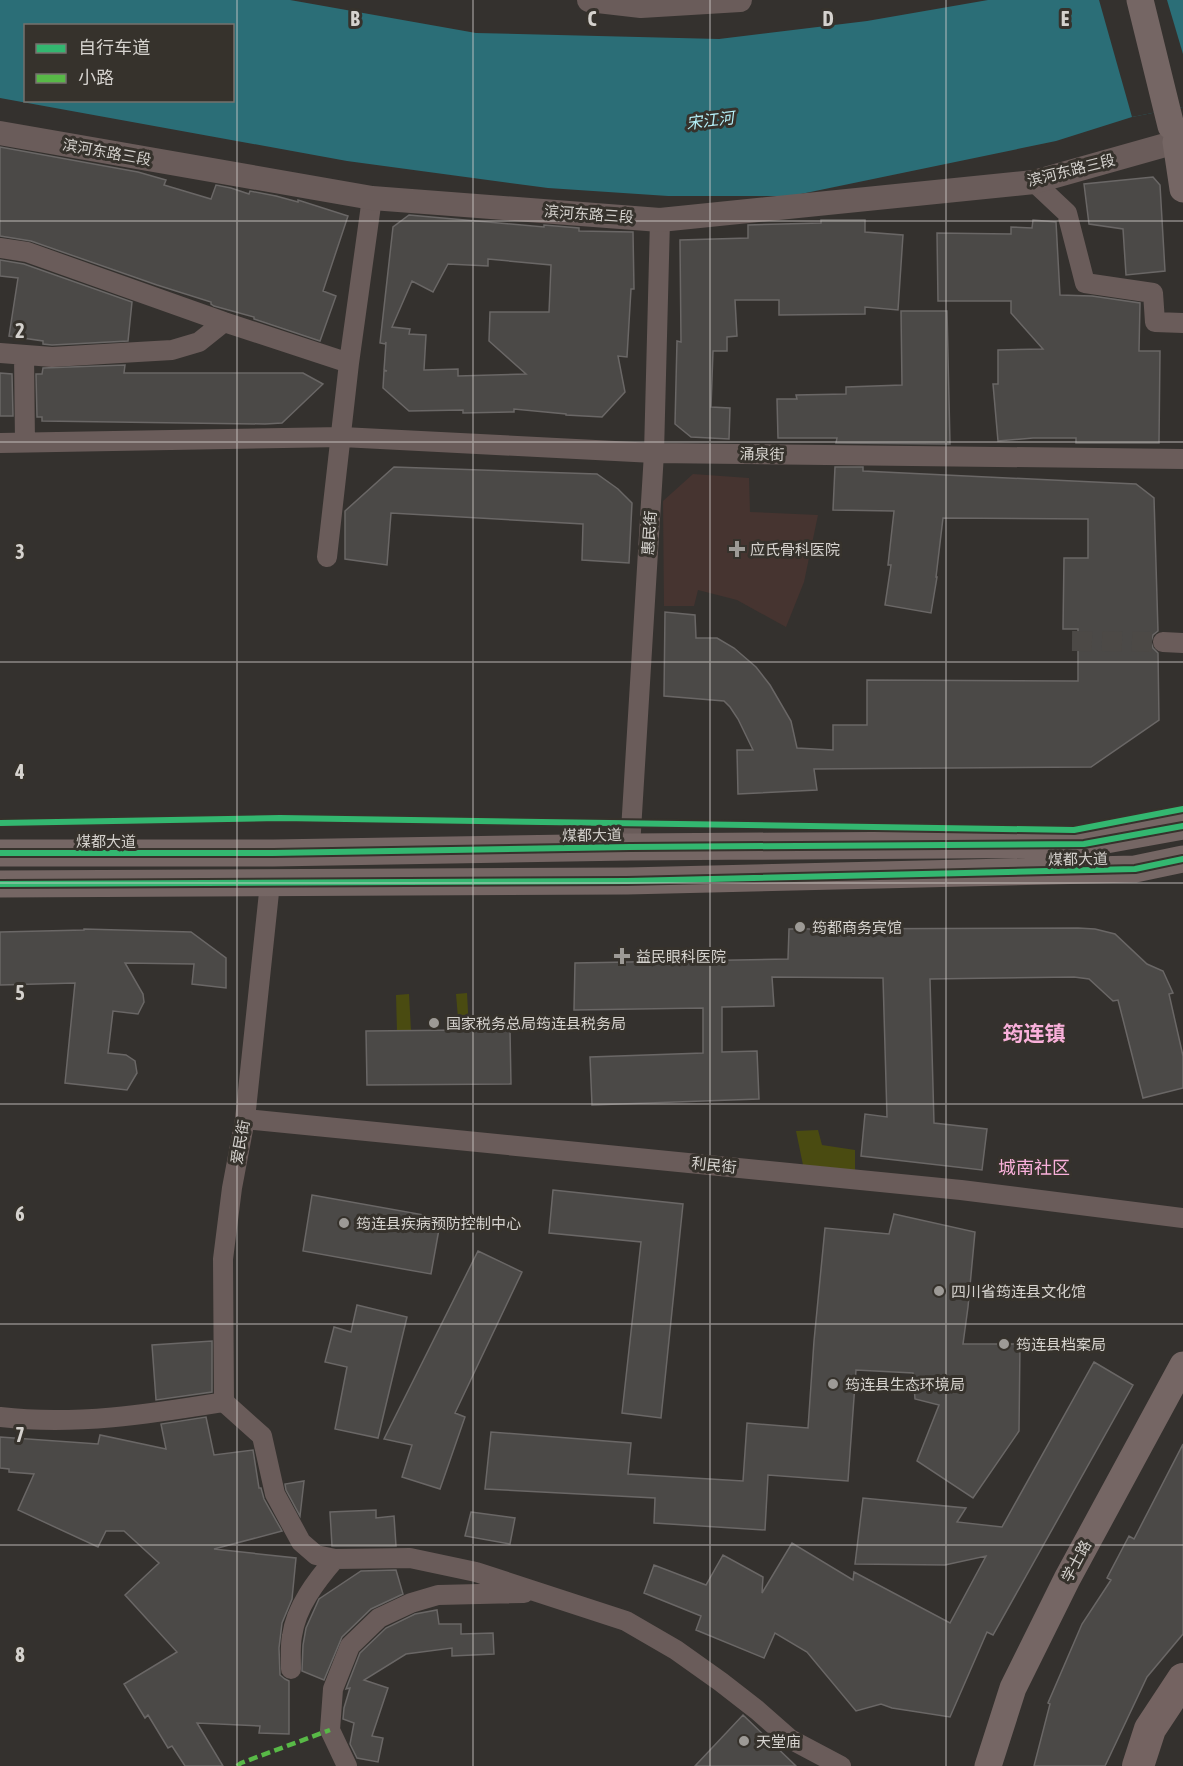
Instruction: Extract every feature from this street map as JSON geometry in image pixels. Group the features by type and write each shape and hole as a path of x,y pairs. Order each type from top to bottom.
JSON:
{"main road":[{"path":"1140,0 1177,136 1183,189"},
{"name":"煤都大道","path":"0,853 273,853 630,847 1084,844 1183,826"},
{"path":"270,883 273,853"},
{"name":"煤都大道","path":"0,884 627,881 1128,870 1183,859"},
{"name":"学士路","path":"988,1766 1013,1688 1066,1579 1183,1365"},
{"path":"1138,1766 1150,1729 1183,1679"}],"street":[{"path":"589,0 641,6 677,2 740,0"},
{"name":"滨河东路三段","path":"0,133 372,198 660,220 1034,182 1177,136"},
{"path":"1034,182 1067,213 1085,283 1153,293 1155,322 1183,323"},
{"path":"327,557 349,363 372,198"},
{"name":"惠民街","path":"630,847 654,453 660,220"},
{"path":"0,248 27,252 224,322 349,363"},
{"path":"0,353 52,357 172,350 198,342 224,322"},
{"path":"24,355 25,442"},
{"name":"涌泉街","path":"0,443 342,437 654,453 1183,459"},
{"path":"1163,642 1183,643"},
{"name":"爱民街","path":"224,1402 223,1259 232,1188 245,1119 270,883"},
{"name":"利民街","path":"245,1119 961,1190 1183,1218"},
{"path":"0,1417 98,1419 224,1402 262,1436 275,1494 301,1542 316,1555 335,1559 410,1558 476,1572 626,1621 676,1650 721,1682 790,1739 841,1766"},
{"path":"291,1669 292,1636 298,1613 316,1581 335,1559"},
{"path":"347,1766 330,1730 333,1689 350,1646 379,1618 411,1602 438,1595 539,1592"}],"shaded area":[{"name":"应氏骨科医院","path":"693,474 749,478 750,512 818,515 804,582 786,627 737,600 698,590 694,606 664,606 663,501"},
{"path":"467,993 469,1030 459,1030 456,994"},
{"path":"409,994 411,1031 397,1031 396,995"},
{"path":"818,1130 822,1145 855,1150 855,1170 803,1165 796,1131"}],"water":[{"name":"宋江河","path":"0,0 290,0 476,33 719,39 867,21 988,0 1183,0 1183,107 1132,117 1056,141 791,196 668,196 548,188 347,161 0,98"}],"pier":[{"path":"1099,0 1167,0 1183,54 1183,107 1132,117"}],"building":[{"path":"0,147 138,172 166,180 164,185 211,199 216,185 249,194 250,191 298,202 298,200 348,216 323,291 336,296 320,341 31,241 0,236"},
{"path":"1153,177 1160,185 1165,271 1126,275 1123,229 1089,224 1084,184"},
{"path":"409,215 579,228 579,231 633,232 634,289 631,289 627,357 618,356 625,392 602,417 514,409 514,412 463,413 463,410 409,411 383,388 384,371 387,371 384,370 386,342 385,344 380,343 393,227","holes":["488,259 551,265 549,312 490,312 489,341 526,374 458,376 458,369 424,370 426,335 409,334 410,329 392,327 412,281 433,292 448,264 488,266"]},
{"path":"821,220 865,220 865,232 903,235 898,310 865,307 865,314 779,315 779,300 735,300 737,336 727,337 727,351 713,351 711,407 730,408 729,439 691,437 675,424 677,341 681,342 680,240 748,238 748,225 821,223"},
{"path":"1033,220 1056,222 1060,295 1092,296 1140,303 1139,351 1160,351 1159,443 1076,443 1076,438 998,441 993,384 998,384 998,350 1043,349 1011,313 1011,301 938,301 937,233 1011,234 1011,227 1032,228"},
{"path":"0,260 24,264 132,302 128,341 52,345 43,344 43,341 9,336 18,278 0,276"},
{"path":"901,311 947,311 950,444 836,443 837,438 778,438 777,399 797,399 796,395 846,394 846,387 902,385"},
{"path":"125,365 124,373 303,373 323,384 282,423 42,421 42,417 37,417 36,374 42,374 43,368"},
{"path":"0,373 12,374 13,416 0,416"},
{"path":"394,467 597,474 618,489 632,503 629,563 582,560 583,524 391,513 387,565 345,559 345,511"},
{"path":"835,467 863,467 863,471 1136,484 1154,498 1158,631 1153,635 1151,642 1158,653 1159,720 1091,767 814,769 817,790 738,794 737,750 753,750 730,707 724,701 664,696 665,612 695,615 696,638 717,638 734,648 756,667 770,685 791,721 797,748 833,750 833,725 867,725 867,680 1078,681 1078,629 1063,629 1064,558 1088,558 1088,519 943,518 931,613 885,605 891,565 888,565 894,511 833,510"},
{"path":"1078,928 1115,934 1147,964 1163,971 1173,993 1169,994 1183,1056 1183,1088 1143,1098 1118,1000 1113,1001 1089,979 1074,977 930,979 934,1123 987,1129 982,1170 861,1156 865,1114 887,1117 883,978 772,977 774,1006 722,1007 722,1052 757,1051 759,1099 592,1105 590,1057 703,1053 703,1008 574,1010 575,963 788,959 789,929"},
{"path":"84,929 191,932 226,958 226,988 192,984 194,964 125,963 143,994 144,1002 138,1014 113,1011 108,1053 126,1055 135,1061 137,1073 127,1090 65,1083 75,983 0,985 0,932"},
{"name":"国家税务总局筠连县税务局","path":"510,1030 511,1084 367,1085 366,1031"},
{"path":"553,1190 683,1204 661,1418 622,1413 641,1242 549,1233"},
{"path":"312,1195 441,1218 431,1274 303,1251"},
{"path":"894,1214 975,1232 963,1344 1020,1344 1019,1431 973,1498 917,1461 939,1405 915,1399 913,1373 856,1370 848,1481 768,1475 765,1530 654,1523 655,1498 485,1489 491,1432 631,1443 628,1474 743,1481 747,1423 808,1428 825,1228 889,1234"},
{"path":"478,1251 522,1272 455,1413 465,1417 440,1489 402,1477 412,1445 384,1439"},
{"path":"357,1305 407,1317 378,1438 335,1429 347,1367 325,1362 334,1327 351,1332"},
{"path":"212,1341 212,1392 156,1400 152,1345"},
{"path":"1094,1362 1133,1385 993,1635 987,1632 950,1717 892,1708 881,1704 856,1711 807,1652 775,1633 764,1658 696,1630 701,1616 644,1593 654,1565 706,1585 723,1555 763,1577 762,1593 792,1543 853,1580 854,1572 950,1623 986,1556 945,1565 855,1564 863,1498 966,1508 957,1522 1002,1527"},
{"path":"206,1417 214,1455 253,1450 259,1488 282,1531 214,1549 296,1558 292,1599 282,1623 279,1648 280,1675 289,1681 289,1734 259,1733 260,1726 197,1723 223,1766 185,1766 172,1746 168,1748 148,1715 145,1718 124,1684 177,1652 125,1595 159,1563 124,1531 106,1531 98,1547 18,1510 34,1474 9,1472 9,1469 0,1468 0,1437 98,1444 100,1435 166,1449 161,1424"},
{"path":"1183,1444 1183,1634 1147,1677 1105,1766 1034,1766 1050,1704 1048,1703 1082,1624 1111,1580 1107,1578 1129,1536 1134,1539"},
{"path":"304,1481 300,1516 285,1484"},
{"path":"376,1510 376,1518 394,1516 396,1546 332,1546 330,1512"},
{"path":"471,1512 515,1518 510,1544 465,1536"},
{"path":"396,1570 403,1594 371,1609 342,1637 324,1680 302,1671 306,1628 319,1599 361,1571"},
{"path":"437,1610 439,1624 461,1624 461,1634 493,1633 494,1654 452,1656 452,1648 406,1654 364,1680 388,1688 372,1736 383,1738 378,1762 357,1758 350,1744 354,1723 343,1719 350,1688 346,1689 360,1653 386,1628 415,1614"},
{"name":"天堂庙","path":"743,1715 796,1766 695,1766"}],"tunnel":[{"path":"1072,641 1163,642"}],"marked path":[{"path":"237,1766 330,1730"}],"cycle path":[{"path":"0,823 280,818 1074,830 1183,809"},
{"path":"0,853 273,853 630,847 1084,844 1183,826"},
{"path":"0,884 627,881 1135,869 1183,859"}],"place":[{"name":"应氏骨科医院","path":"737,549"},
{"name":"筠都商务宾馆","path":"800,927"},
{"name":"益民眼科医院","path":"622,956"},
{"name":"国家税务总局筠连县税务局","path":"434,1023"},
{"name":"筠连县疾病预防控制中心","path":"344,1223"},
{"name":"四川省筠连县文化馆","path":"939,1291"},
{"name":"筠连县档案局","path":"1004,1344"},
{"name":"筠连县生态环境局","path":"833,1384"},
{"name":"天堂庙","path":"744,1741"}],"district":[{"name":"筠连镇","path":"1034,1033"},
{"name":"城南社区","path":"1034,1167"}]}
